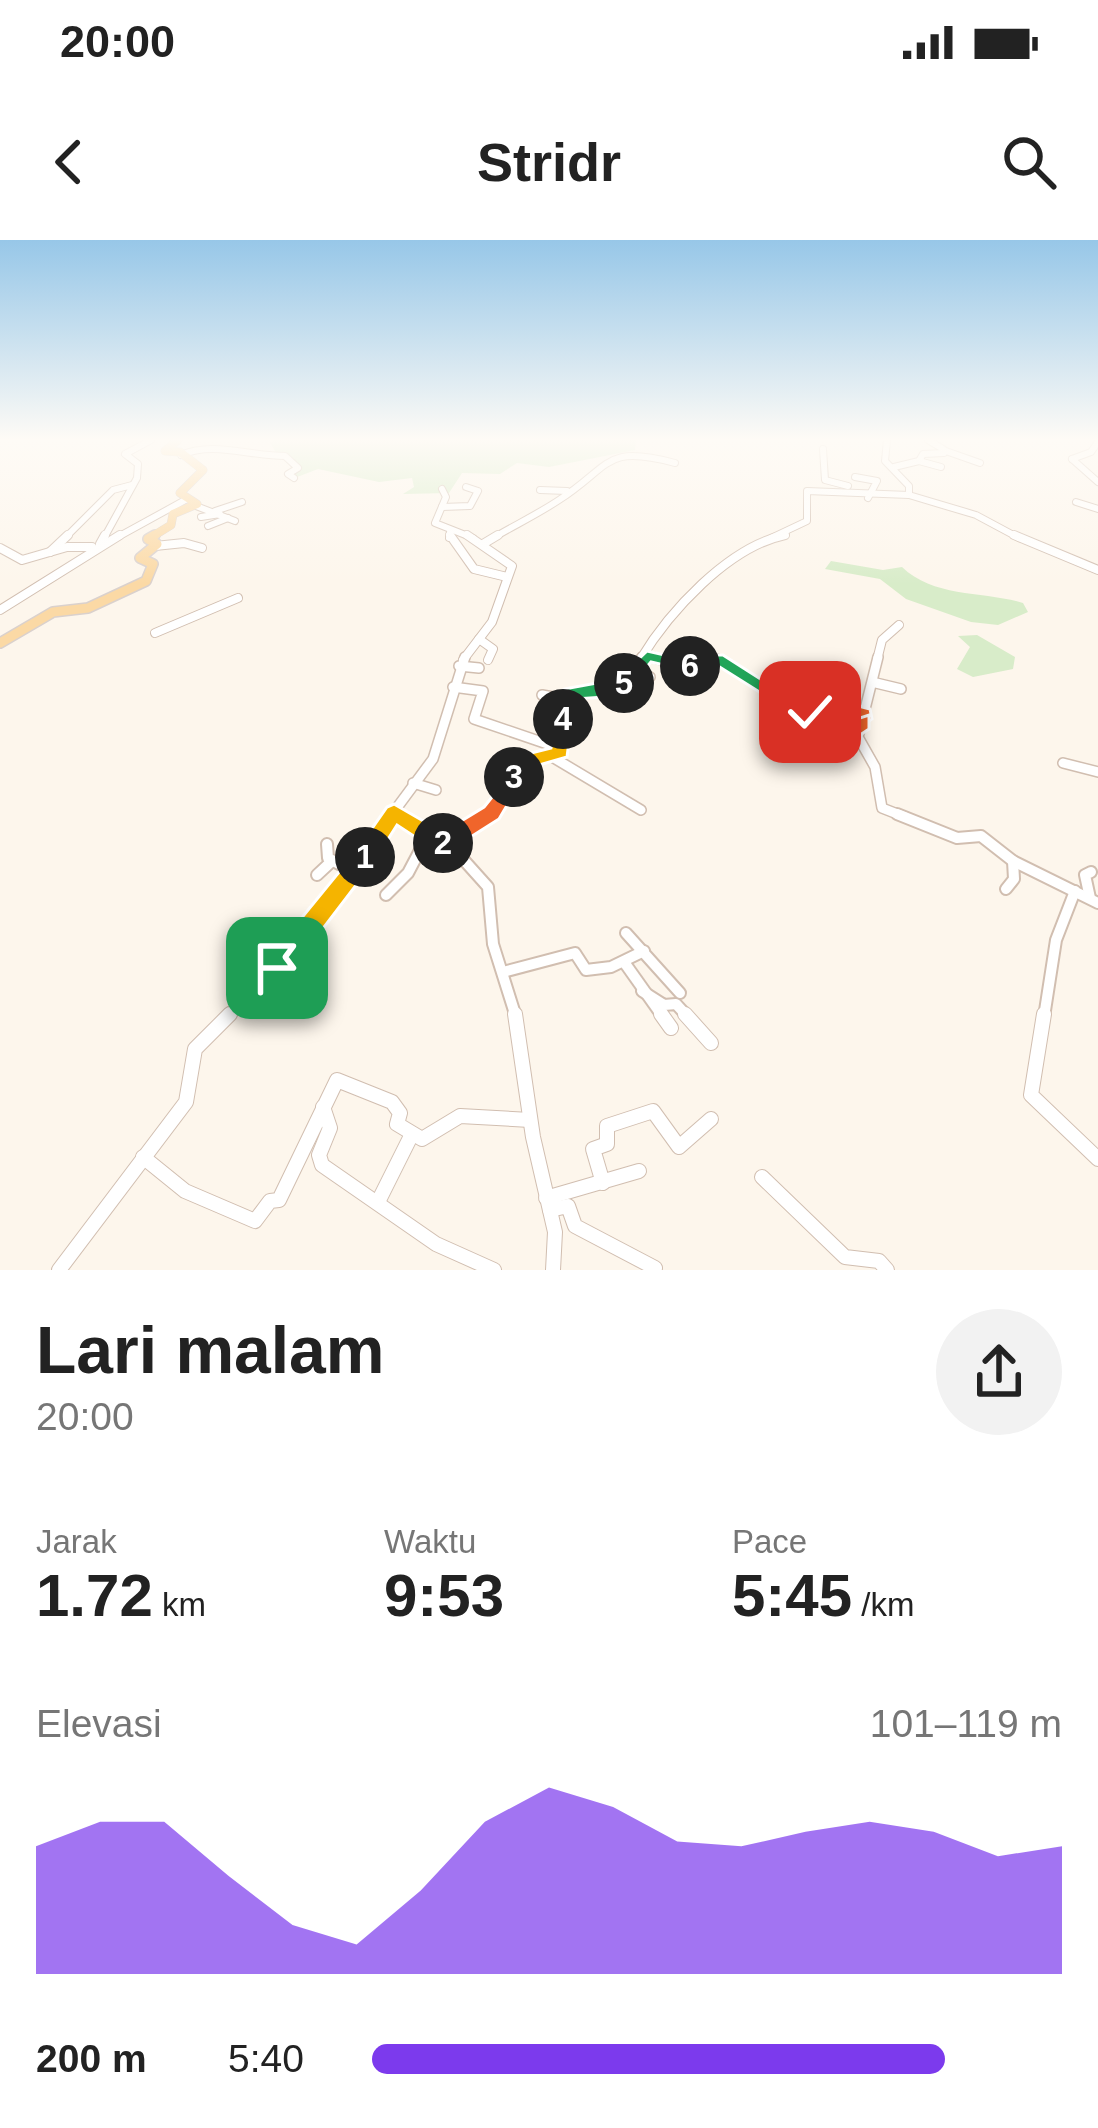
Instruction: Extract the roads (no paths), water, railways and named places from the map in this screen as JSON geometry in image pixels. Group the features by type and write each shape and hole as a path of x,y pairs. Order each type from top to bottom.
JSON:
{"main road":[{"path":"0,643 55,611 88,608 114,592 143,584 153,564 140,558 155,547 148,539 171,525 172,514 191,502 181,492 186,488"}],"street":[{"path":"50,552 116,488"},
{"path":"0,548 20,560 96,547 110,534 130,488"},
{"path":"466,488 489,490"},
{"path":"483,544 572,488"},
{"path":"853,488 885,501"},
{"path":"542,694 564,699 575,691 612,689 634,675 659,629 732,561 763,539 785,535 808,520 807,491 829,494 853,488"},
{"path":"872,495 874,488"},
{"path":"907,493 908,488"},
{"path":"59,1270 187,1102 195,1049 277,968 354,872 437,751 459,666 492,622 512,562 463,532 450,532 434,522 446,497 442,489"},
{"path":"540,490 567,491"},
{"path":"440,507 470,506 478,491"},
{"path":"907,493 1098,570"},
{"path":"872,495 922,497"},
{"path":"92,500 123,498"},
{"path":"0,610 96,547 191,502 224,516"},
{"path":"208,526 242,502"},
{"path":"1076,502 1098,509"},
{"path":"440,507 461,509"},
{"path":"952,509 966,521"},
{"path":"201,518 224,516"},
{"path":"450,532 449,539 474,569 507,578"},
{"path":"1018,536 1028,547"},
{"path":"155,547 186,543 202,548"},
{"path":"155,633 238,598"},
{"path":"898,625 881,632 876,683 860,729 860,746 875,766 884,811 957,838 981,836 1013,862 1094,900"},
{"path":"478,639 493,650 488,660"},
{"path":"647,656 686,667 717,658 769,690 864,714"},
{"path":"459,666 479,668"},
{"path":"634,675 650,677"},
{"path":"876,683 901,689"},
{"path":"453,687 483,691 472,718 562,748"},
{"path":"453,848 460,832 498,806 524,763 553,758 562,748 564,699"},
{"path":"803,704 860,729"},
{"path":"553,758 641,810"},
{"path":"1063,763 1098,772"},
{"path":"413,783 436,790"},
{"path":"394,813 453,848 488,887 493,944 503,972 548,1204 553,1270"},
{"path":"386,895 408,873 428,835"},
{"path":"327,844 332,861 354,872"},
{"path":"317,875 332,861"},
{"path":"1006,889 1014,879 1013,862"},
{"path":"1091,872 1085,874 1094,900"},
{"path":"1075,892 1057,940 1031,1095 1098,1159"},
{"path":"626,933 680,993"},
{"path":"503,972 575,953 586,970 624,962 644,951"},
{"path":"624,962 671,1028"},
{"path":"642,991 664,1005 675,1003 711,1043"},
{"path":"143,1157 199,1199 257,1221 270,1201 280,1200 338,1080 393,1102 400,1113 398,1125 423,1139 460,1116 530,1120"},
{"path":"323,1107 330,1128 321,1163 436,1244 494,1270"},
{"path":"603,1183 593,1149 607,1144 607,1126 652,1111 680,1147 711,1119"},
{"path":"378,1202 412,1134"},
{"path":"548,1204 639,1171"},
{"path":"762,1177 845,1257 879,1261 887,1270"},
{"path":"548,1204 568,1206 575,1226 655,1268"}]}
